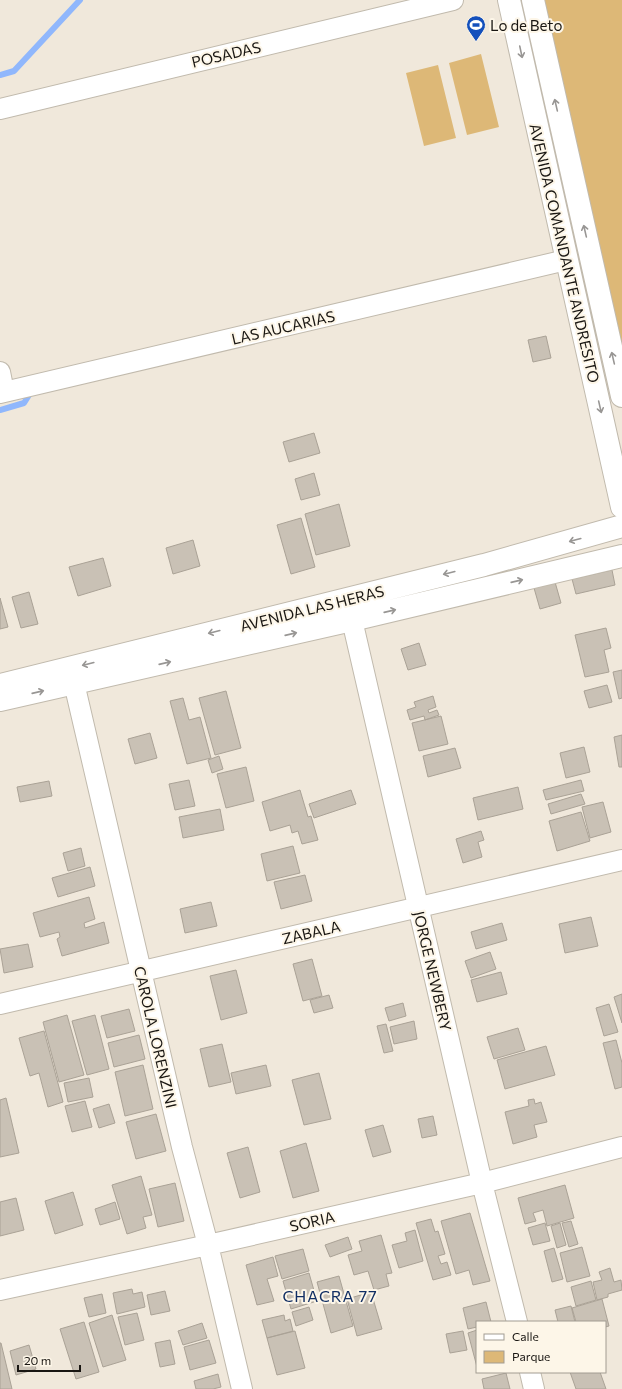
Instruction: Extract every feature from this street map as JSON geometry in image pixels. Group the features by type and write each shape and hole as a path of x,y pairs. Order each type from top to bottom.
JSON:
{"main road":[{"name":"AVENIDA COMANDANTE ANDRESITO","path":"509,0 622,507"},
{"name":"AVENIDA COMANDANTE ANDRESITO","path":"533,0 622,396"},
{"name":"AVENIDA LAS HERAS","path":"0,685 484,565 622,526"},
{"name":"AVENIDA LAS HERAS","path":"0,700 352,620 622,556"}],"street":[{"name":"POSADAS","path":"0,109 452,0"},
{"name":"LAS AUCARIAS","path":"2,392 566,260"},
{"path":"0,372 2,392"},
{"name":"JORGE NEWBERY","path":"352,620 482,1183 517,1321"},
{"name":"CAROLA LORENZINI","path":"74,684 182,1147 208,1244 242,1389"},
{"name":"ZABALA","path":"0,1004 622,860"},
{"name":"SORIA","path":"0,1290 482,1183 622,1147"},
{"path":"530,1373 534,1389"}],"green space":[{"path":"540,0 622,0 622,362"},
{"path":"481,54 499,127 467,135 449,63"},
{"path":"438,65 456,138 424,146 406,73"}],"building":[{"path":"546,336 551,358 533,362 528,340"},
{"path":"314,433 320,453 289,462 283,442"},
{"path":"314,473 320,495 301,500 295,479"},
{"path":"339,504 350,546 316,555 305,514"},
{"path":"301,518 315,567 291,574 277,525"},
{"path":"193,540 200,566 173,574 166,548"},
{"path":"103,558 111,586 78,596 69,567"},
{"path":"612,570 615,585 576,594 572,579"},
{"path":"555,582 561,603 540,609 534,588"},
{"path":"29,592 38,624 21,628 12,597"},
{"path":"0,598 8,627 0,629"},
{"path":"606,628 611,648 604,650 609,672 585,677 575,635"},
{"path":"419,643 426,665 408,670 401,649"},
{"path":"622,670 622,698 619,699 613,672"},
{"path":"607,685 612,702 589,708 584,691"},
{"path":"226,691 241,748 215,755 199,698"},
{"path":"433,696 436,707 428,710 429,713 437,710 439,715 425,720 424,716 410,720 407,710 416,707 414,702"},
{"path":"183,698 189,720 200,717 211,758 187,764 170,701"},
{"path":"441,716 448,744 419,751 412,723"},
{"path":"150,733 157,758 135,764 128,739"},
{"path":"622,735 622,767 619,767 614,737"},
{"path":"584,747 590,772 566,778 560,753"},
{"path":"455,748 461,768 428,777 423,756"},
{"path":"219,756 223,769 212,773 208,760"},
{"path":"246,767 254,801 226,808 217,774"},
{"path":"189,780 195,806 175,810 169,784"},
{"path":"581,780 584,791 546,800 543,790"},
{"path":"49,781 52,796 20,802 17,787"},
{"path":"518,787 523,809 478,820 473,798"},
{"path":"300,790 308,817 311,816 318,840 302,844 298,831 292,833 290,825 270,831 262,802"},
{"path":"351,790 356,804 314,818 309,804"},
{"path":"581,794 585,804 551,814 548,804"},
{"path":"603,802 611,832 590,838 582,807"},
{"path":"220,809 224,830 183,838 179,817"},
{"path":"581,812 590,841 557,851 549,821"},
{"path":"481,831 484,840 478,842 482,857 463,863 456,839"},
{"path":"293,846 300,873 267,881 261,854"},
{"path":"81,848 85,866 68,871 63,853"},
{"path":"90,867 95,886 58,897 52,878"},
{"path":"305,875 312,901 281,909 274,882"},
{"path":"89,897 95,919 84,923 85,928 104,922 109,943 62,956 57,939 60,937 59,932 40,937 33,913"},
{"path":"211,902 217,926 185,933 180,909"},
{"path":"591,917 598,946 565,953 559,924"},
{"path":"502,923 507,940 476,949 471,932"},
{"path":"28,944 33,967 4,973 0,949"},
{"path":"490,952 496,969 471,978 465,961"},
{"path":"312,959 322,996 303,1001 293,964"},
{"path":"236,970 247,1013 221,1020 210,976"},
{"path":"501,972 507,994 477,1002 471,980"},
{"path":"622,994 622,1023 614,997"},
{"path":"329,995 333,1008 314,1013 310,1000"},
{"path":"403,1003 406,1016 389,1021 385,1008"},
{"path":"609,1004 618,1032 604,1036 596,1008"},
{"path":"129,1009 135,1031 107,1038 101,1016"},
{"path":"67,1015 84,1075 59,1082 43,1022"},
{"path":"95,1015 109,1069 87,1075 72,1021"},
{"path":"414,1021 417,1039 394,1044 390,1027"},
{"path":"386,1024 393,1051 384,1053 377,1026"},
{"path":"518,1028 525,1050 494,1059 487,1037"},
{"path":"44,1031 63,1102 48,1107 39,1073 30,1076 19,1038"},
{"path":"139,1035 145,1059 114,1067 108,1043"},
{"path":"616,1040 622,1063 622,1087 615,1089 603,1043"},
{"path":"222,1044 231,1082 209,1087 200,1049"},
{"path":"546,1046 555,1075 505,1089 497,1060"},
{"path":"143,1065 153,1109 125,1116 115,1072"},
{"path":"266,1065 271,1086 236,1094 231,1073"},
{"path":"319,1073 331,1119 304,1125 292,1080"},
{"path":"89,1078 93,1097 68,1102 64,1083"},
{"path":"6,1098 19,1153 0,1157 0,1100"},
{"path":"534,1099 535,1104 541,1102 547,1122 534,1125 537,1137 513,1144 505,1112 529,1106 528,1100"},
{"path":"85,1101 92,1127 72,1132 65,1106"},
{"path":"109,1104 115,1123 99,1128 93,1109"},
{"path":"156,1114 166,1151 136,1159 126,1122"},
{"path":"433,1116 437,1135 422,1138 418,1119"},
{"path":"383,1125 391,1152 373,1157 365,1130"},
{"path":"306,1143 319,1191 293,1198 280,1151"},
{"path":"248,1147 260,1192 240,1198 227,1153"},
{"path":"141,1176 152,1215 143,1217 146,1228 127,1234 112,1185"},
{"path":"175,1183 184,1221 158,1227 149,1189"},
{"path":"565,1185 574,1218 547,1226 543,1210 533,1213 536,1221 525,1224 518,1198"},
{"path":"73,1192 83,1225 55,1234 45,1201"},
{"path":"16,1198 24,1230 0,1236 0,1202"},
{"path":"115,1202 120,1219 100,1225 95,1209"},
{"path":"470,1213 490,1281 473,1285 469,1270 456,1274 441,1221"},
{"path":"431,1219 435,1232 438,1231 445,1254 438,1256 441,1264 447,1262 451,1275 433,1280 416,1223"},
{"path":"571,1221 578,1244 569,1247 562,1223"},
{"path":"545,1223 550,1241 533,1245 528,1228"},
{"path":"560,1223 566,1245 557,1248 551,1226"},
{"path":"415,1230 423,1261 399,1268 392,1245 407,1241 405,1233"},
{"path":"381,1235 392,1273 386,1274 389,1286 374,1290 368,1271 354,1275 348,1255 362,1251 359,1241"},
{"path":"348,1237 352,1249 330,1257 325,1245"},
{"path":"582,1247 590,1276 567,1282 560,1253"},
{"path":"554,1248 563,1279 552,1282 544,1251"},
{"path":"303,1249 309,1271 282,1279 275,1256"},
{"path":"273,1257 278,1276 267,1279 274,1301 257,1305 246,1265"},
{"path":"610,1268 614,1282 621,1280 622,1290 608,1294 608,1297 597,1300 593,1282 602,1280 599,1272"},
{"path":"309,1273 317,1301 291,1309 283,1281"},
{"path":"339,1276 353,1326 331,1333 317,1282"},
{"path":"591,1281 596,1300 576,1306 571,1287"},
{"path":"132,1289 133,1294 142,1292 145,1307 117,1314 113,1293"},
{"path":"165,1291 170,1311 151,1315 147,1295"},
{"path":"371,1292 382,1329 357,1336 347,1299"},
{"path":"102,1294 106,1313 89,1317 84,1298"},
{"path":"602,1299 609,1326 606,1327 606,1321 576,1321 572,1308"},
{"path":"486,1302 491,1321 476,1321 476,1327 468,1329 463,1308"},
{"path":"571,1306 575,1321 558,1321 555,1310"},
{"path":"309,1307 313,1320 296,1326 292,1312"},
{"path":"137,1313 144,1340 125,1345 118,1317"},
{"path":"112,1315 126,1360 103,1367 89,1323"},
{"path":"284,1315 285,1321 290,1319 293,1331 267,1338 262,1320"},
{"path":"84,1322 99,1372 76,1379 60,1329"},
{"path":"202,1323 207,1338 183,1345 178,1331"},
{"path":"476,1330 476,1363 468,1333"},
{"path":"295,1331 305,1368 277,1375 267,1338"},
{"path":"463,1331 467,1350 450,1353 446,1334"},
{"path":"170,1340 175,1364 160,1367 155,1343"},
{"path":"209,1340 216,1363 190,1370 184,1347"},
{"path":"1,1343 12,1389 0,1389"},
{"path":"29,1345 36,1369 16,1375 10,1351"},
{"path":"506,1373 510,1389 484,1389 482,1379"},
{"path":"570,1373 600,1373 606,1389 576,1389"},
{"path":"218,1374 221,1387 213,1389 196,1389 194,1381"}],"waterway":[{"path":"0,75 14,71 80,0"},
{"path":"0,410 24,403 29,395"}],"place":[{"name":"Lo de Beto","path":"476,42"}],"district":[{"name":"CHACRA 77","path":"330,1295"}]}
